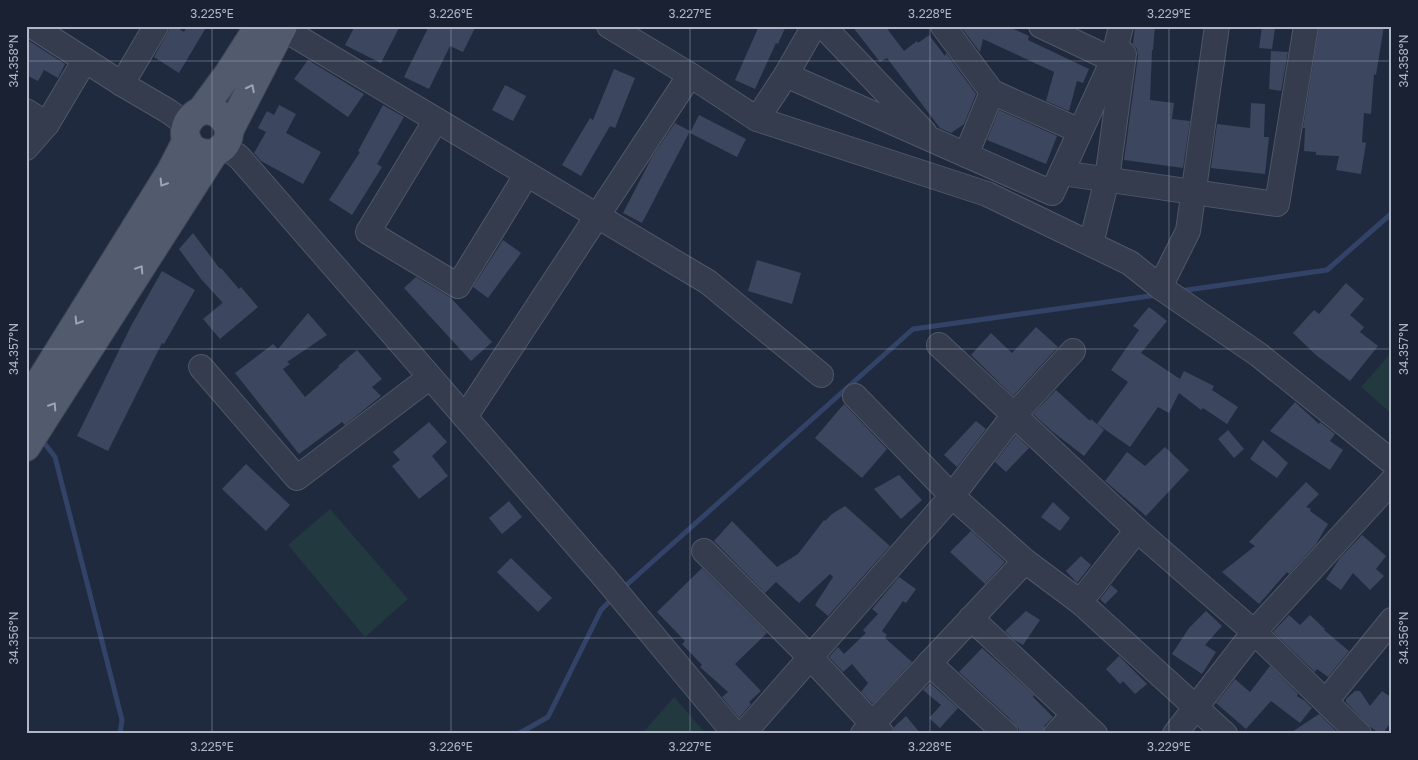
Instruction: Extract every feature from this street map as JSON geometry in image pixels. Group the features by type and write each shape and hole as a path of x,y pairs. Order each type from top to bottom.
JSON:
{"main road":[{"path":"26,404 171,171 192,123 233,66 274,27"},
{"path":"26,447 223,143 274,27"},
{"path":"209,110 216,112 228,124 223,143 201,154 195,151 192,123 209,110"}],"street":[{"path":"32,26 85,60 183,108 192,123"},
{"path":"57,26 125,78"},
{"path":"125,78 156,26"},
{"path":"609,26 639,34 690,75 757,119 987,194 1130,263 1160,287 1259,355 1392,462"},
{"path":"757,119 786,75 814,26"},
{"path":"823,26 931,140"},
{"path":"943,26 992,92 1080,131"},
{"path":"1041,26 1112,60"},
{"path":"786,75 1052,194 1112,60 1121,26"},
{"path":"1091,244 1107,179 1127,26"},
{"path":"1160,287 1188,231 1217,26"},
{"path":"1062,173 1276,204 1306,26"},
{"path":"274,27 436,120 708,282 822,375"},
{"path":"26,148 47,124 85,60"},
{"path":"465,418 690,75"},
{"path":"966,155 992,92"},
{"path":"26,111 47,124"},
{"path":"436,120 368,232 450,282 458,286 527,174"},
{"path":"223,143 239,157 605,578 736,734"},
{"path":"938,345 1137,530 1254,632 1359,734"},
{"path":"743,734 952,496 1014,414 1073,351"},
{"path":"200,367 298,478 430,377"},
{"path":"856,396 952,496 1025,561 1080,602 1225,734"},
{"path":"1175,734 1254,632 1392,481"},
{"path":"1080,602 1137,530"},
{"path":"704,551 810,657 873,730 929,663 1025,561"},
{"path":"971,618 1094,734"},
{"path":"1326,702 1392,620"},
{"path":"929,663 1006,734"},
{"path":"1056,734 1074,714"}],"green space":[{"path":"1392,352 1392,414 1361,387"},
{"path":"330,509 408,599 365,637 288,545"},
{"path":"674,697 706,734 642,734"}],"building":[{"path":"171,26 175,26 184,32 187,26 207,26 179,73 154,57"},
{"path":"355,26 400,26 381,63 345,45"},
{"path":"429,26 476,26 463,52 450,46 429,89 404,77"},
{"path":"759,26 786,26 755,89 735,80"},
{"path":"852,26 885,26 904,51 929,35 945,56 946,53 976,94 964,124 951,133 940,128 887,58 880,62"},
{"path":"960,26 1007,26 1029,36 1028,40 1089,69 1083,83 1077,81 1069,111 1046,101 1054,72 983,39 980,52"},
{"path":"1135,26 1155,26 1150,100 1174,103 1172,119 1190,121 1183,168 1124,160 1138,56 1137,49 1133,44"},
{"path":"1319,26 1384,26 1376,75 1374,74 1371,114 1364,113 1362,142 1366,143 1361,174 1336,170 1339,156 1316,155 1316,152 1304,151 1305,128 1303,128"},
{"path":"1262,27 1275,28 1272,49 1259,48"},
{"path":"26,39 65,64 58,78 44,70 38,81 26,75"},
{"path":"1271,51 1288,52 1281,91 1269,89"},
{"path":"308,60 364,94 348,117 294,79"},
{"path":"614,69 635,78 615,128 610,126 581,176 562,165 590,118 593,120"},
{"path":"505,85 526,96 513,121 492,110"},
{"path":"1251,103 1265,104 1264,137 1269,137 1265,174 1211,168 1217,124 1250,128"},
{"path":"279,105 296,114 286,133 321,152 303,184 261,161 254,153 266,132 258,128 267,111 274,115"},
{"path":"383,105 404,117 377,164 382,167 352,215 329,200 360,152 358,151"},
{"path":"999,110 1057,136 1046,164 987,140"},
{"path":"699,115 746,139 737,157 690,133"},
{"path":"675,123 690,131 642,223 623,213 652,157"},
{"path":"193,233 220,269 239,289 241,287 258,307 220,339 203,319 220,305 222,306 220,304 223,303 201,279 179,249"},
{"path":"503,240 521,253 488,298 473,287"},
{"path":"757,260 801,273 792,304 748,291"},
{"path":"162,271 195,290 164,344 162,343 108,451 77,436 131,326"},
{"path":"416,277 450,297 492,342 471,361 404,288"},
{"path":"1346,283 1364,299 1350,315 1364,327 1360,332 1378,346 1350,381 1316,355 1293,333 1314,310 1319,314"},
{"path":"1149,307 1167,321 1141,353 1180,379 1184,371 1214,386 1212,390 1238,407 1227,424 1203,408 1201,410 1179,393 1169,413 1158,407 1130,447 1097,424 1128,382 1111,370 1139,330 1133,326"},
{"path":"308,313 327,335 287,362 290,364 283,369 305,397 357,350 382,379 372,387 381,396 345,425 342,422 299,454 235,373 273,344 278,349"},
{"path":"1036,327 1058,347 1013,396 971,355 991,333 1012,353"},
{"path":"1056,390 1090,421 1091,419 1104,430 1084,456 1033,414"},
{"path":"1295,402 1319,424 1320,422 1335,434 1330,441 1343,450 1330,470 1270,431"},
{"path":"844,404 887,449 862,478 815,438"},
{"path":"976,421 986,429 957,467 944,455"},
{"path":"429,422 447,442 432,456 448,476 419,499 392,466 400,460 393,452"},
{"path":"1228,430 1244,449 1234,458 1218,439"},
{"path":"1016,435 1029,448 1006,472 995,462"},
{"path":"1263,440 1288,463 1277,478 1250,459"},
{"path":"1165,447 1189,470 1146,516 1105,481 1127,452 1145,466"},
{"path":"246,464 290,505 266,531 222,489"},
{"path":"899,475 922,500 901,519 874,489"},
{"path":"1306,482 1319,494 1306,507 1328,524 1316,544 1289,574 1287,572 1259,604 1222,572 1255,546 1249,542"},
{"path":"509,501 522,517 502,534 489,518"},
{"path":"1053,502 1070,518 1060,531 1041,517"},
{"path":"845,506 890,546 828,616 815,605 833,577 830,574 799,603 776,582 765,593 714,541 732,521 777,567 798,554 824,520"},
{"path":"971,531 1005,562 985,584 950,552"},
{"path":"1362,535 1386,556 1376,569 1384,576 1370,590 1353,573 1341,590 1326,579 1340,558"},
{"path":"1081,556 1091,565 1077,583 1066,571"},
{"path":"511,558 552,598 538,612 497,572"},
{"path":"702,568 767,633 735,664 761,691 749,702 751,704 739,718 722,697 728,692 700,667 702,665 682,644 685,641 657,612"},
{"path":"899,577 916,589 906,603 903,601 882,631 887,635 885,638 912,662 873,704 861,692 868,683 852,664 843,672 829,657 838,647 844,654 866,633 863,630 878,614 872,609"},
{"path":"1111,585 1118,591 1105,604 1100,599"},
{"path":"1026,611 1040,620 1023,645 1014,640 1005,631"},
{"path":"1206,611 1222,626 1205,645 1216,652 1202,674 1172,654 1189,628"},
{"path":"1289,615 1300,625 1310,615 1324,630 1349,651 1328,677 1317,669 1315,672 1273,632"},
{"path":"982,648 1034,695 1033,697 1053,717 1044,726 1043,734 1019,734 1019,729 1009,718 959,672"},
{"path":"1119,656 1147,684 1135,694 1123,681 1120,684 1106,669"},
{"path":"1270,666 1298,694 1297,696 1312,708 1300,723 1271,701 1246,729 1216,703 1235,679 1250,692"},
{"path":"930,683 958,708 940,728 929,718 941,705 923,690"},
{"path":"1355,691 1360,691 1370,706 1382,691 1392,698 1392,721 1385,730 1388,734 1380,734 1369,726 1346,702 1346,699"},
{"path":"1319,714 1339,734 1289,734"},
{"path":"906,716 921,734 895,734 894,727"}],"waterway":[{"path":"1180,291 1327,270 1392,213"},
{"path":"622,589 913,329 1157,295"},
{"path":"45,444 55,457 122,720 120,734"},
{"path":"518,734 548,717 601,610 614,597"}]}
